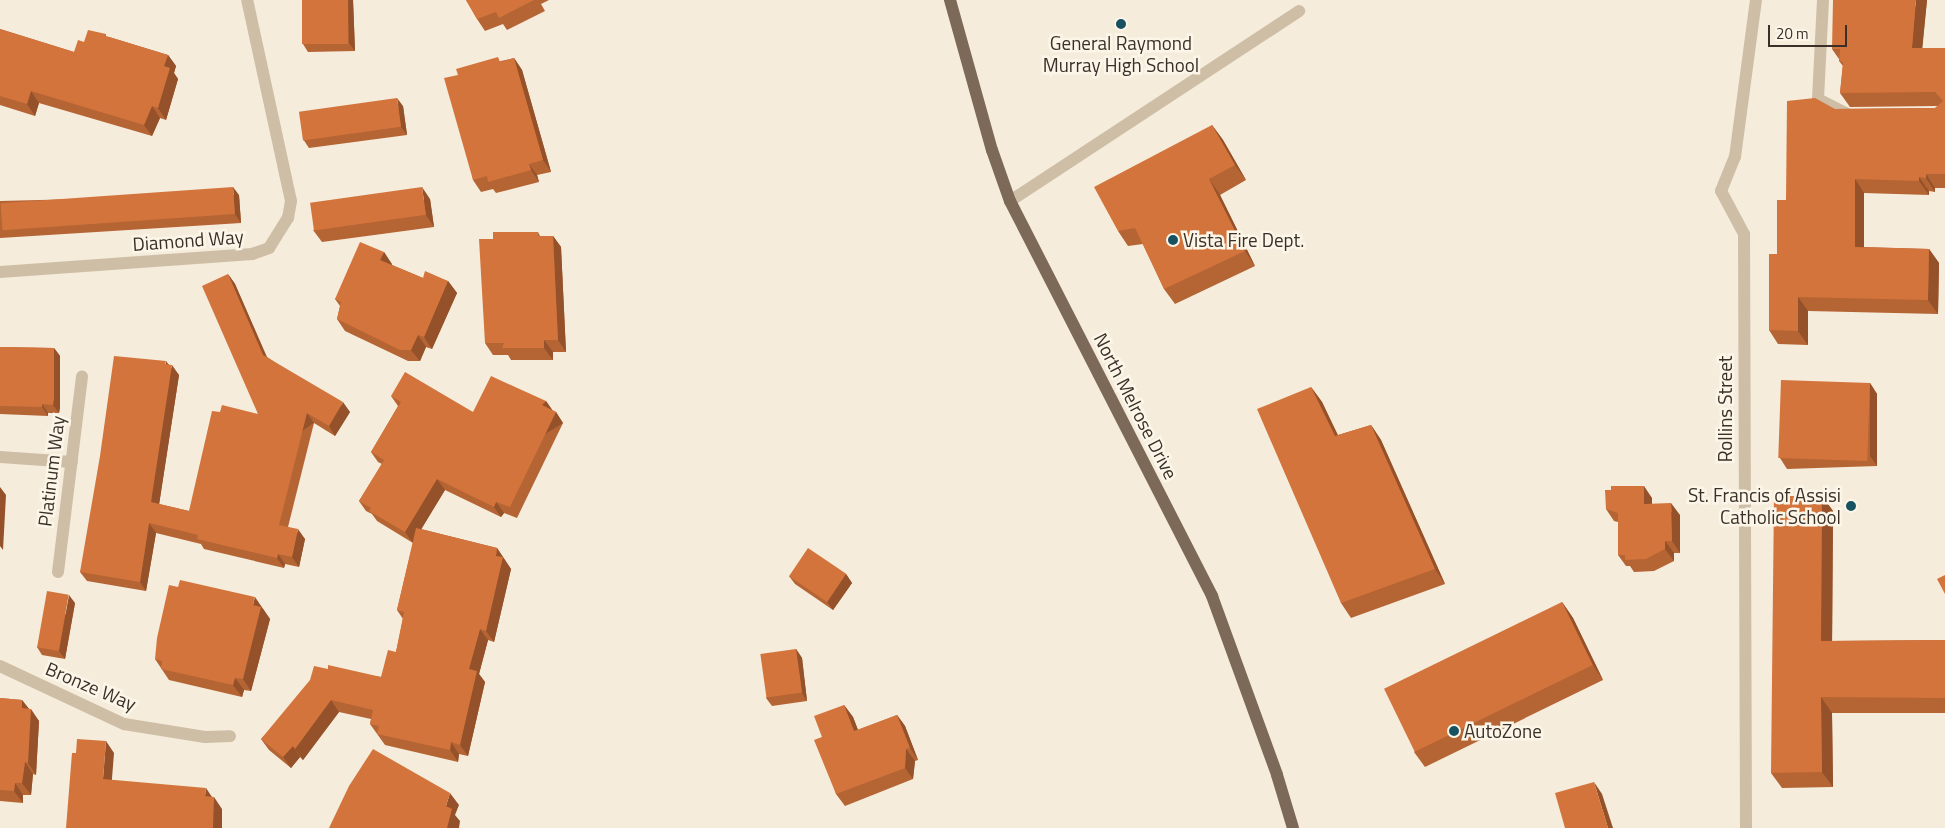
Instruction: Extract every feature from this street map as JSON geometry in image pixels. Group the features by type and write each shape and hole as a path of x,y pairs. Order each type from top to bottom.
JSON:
{"main road":[{"name":"North Melrose Drive","path":"950,0 992,150 1010,201 1212,596 1277,775 1293,828"}],"street":[{"name":"Diamond Way","path":"0,272 252,254 269,248 288,218 291,202 246,0"},
{"name":"Rollins Street","path":"1746,828 1744,234 1721,191 1735,157 1756,0"},
{"path":"1823,0 1818,99 1845,115 1865,115"},
{"path":"1010,201 1299,11"},
{"name":"Platinum Way","path":"58,572 82,376"},
{"path":"0,457 72,462"},
{"name":"Bronze Way","path":"0,666 124,724 205,737 230,736"}],"building":[{"path":"302,0 348,0 348,44 302,44"},
{"path":"466,0 534,0 499,18 496,12 477,19"},
{"path":"1833,0 1916,0 1912,48 1945,48 1945,174 1926,174 1926,178 1919,177 1919,181 1855,179 1855,247 1929,249 1928,300 1798,297 1798,331 1769,330 1769,254 1777,254 1777,200 1786,200 1787,101 1815,98 1835,109 1935,108 1943,101 1935,92 1840,93 1843,62 1839,61 1840,49 1832,49"},
{"path":"0,29 74,52 78,40 84,42 88,30 106,34 106,36 168,55 164,66 170,68 158,108 152,106 144,125 31,91 27,104 0,96"},
{"path":"498,57 500,62 514,58 543,160 529,164 531,170 488,182 487,176 473,180 444,78 458,75 456,69"},
{"path":"397,98 401,127 303,140 299,112"},
{"path":"1212,125 1235,165 1209,179 1245,251 1164,289 1135,228 1118,231 1094,187"},
{"path":"233,187 235,214 2,230 1,203"},
{"path":"422,187 426,215 314,230 310,203"},
{"path":"493,232 538,232 538,236 553,236 558,340 544,340 544,348 502,348 504,343 485,343 479,239 493,239"},
{"path":"360,242 384,252 380,260 423,278 425,271 448,281 424,337 418,335 411,350 400,350 337,319 341,302 335,299"},
{"path":"228,274 263,355 343,402 329,426 307,413 279,525 298,529 292,557 278,554 277,558 197,539 198,535 149,523 140,582 80,572 100,456 114,356 166,361 165,364 172,365 151,502 189,511 212,411 220,412 222,405 258,414 202,286"},
{"path":"0,347 54,348 53,405 42,404 42,407 0,406"},
{"path":"405,372 473,412 491,376 546,401 542,405 556,412 510,507 496,502 494,507 437,479 405,532 369,511 371,508 359,501 384,460 371,452 401,402 391,396"},
{"path":"1781,380 1870,383 1867,461 1778,458"},
{"path":"1311,387 1335,436 1371,425 1435,569 1341,603 1257,409"},
{"path":"1611,486 1644,486 1644,504 1671,503 1672,541 1665,541 1665,549 1646,559 1625,560 1625,555 1618,555 1618,513 1606,509 1605,490 1611,490"},
{"path":"1774,496 1822,496 1821,641 1945,640 1945,698 1821,697 1822,772 1771,773"},
{"path":"416,528 497,548 496,556 503,557 486,631 480,629 469,669 477,671 460,745 451,742 450,750 377,734 379,726 370,724 373,710 331,700 295,749 293,746 283,757 261,739 310,680 314,666 328,669 328,665 381,677 388,650 396,652 404,612 397,610"},
{"path":"808,548 846,574 827,602 789,576"},
{"path":"1945,575 1945,594 1937,579"},
{"path":"180,580 255,597 253,605 261,607 243,679 235,678 233,685 161,669 162,661 155,659 157,638 169,585 178,587"},
{"path":"47,591 69,595 59,651 37,647"},
{"path":"1562,602 1593,665 1415,752 1384,689"},
{"path":"796,649 802,693 766,698 760,654"},
{"path":"0,698 22,700 22,708 31,709 28,763 25,762 22,783 15,783 14,791 0,790"},
{"path":"844,705 854,731 897,715 910,748 906,749 905,768 836,794 814,740 822,737 814,716"},
{"path":"77,739 106,741 103,779 206,788 205,796 214,797 213,828 66,828 72,753 76,753"},
{"path":"373,749 450,793 446,806 452,809 447,828 329,828 349,786"},
{"path":"1594,782 1608,828 1565,828 1555,793"}],"place":[{"name":"General Raymond Murray High School","path":"1121,24"},
{"name":"Vista Fire Dept.","path":"1173,240"},
{"name":"St. Francis of Assisi Catholic School","path":"1851,506"},
{"name":"AutoZone","path":"1454,731"}]}
